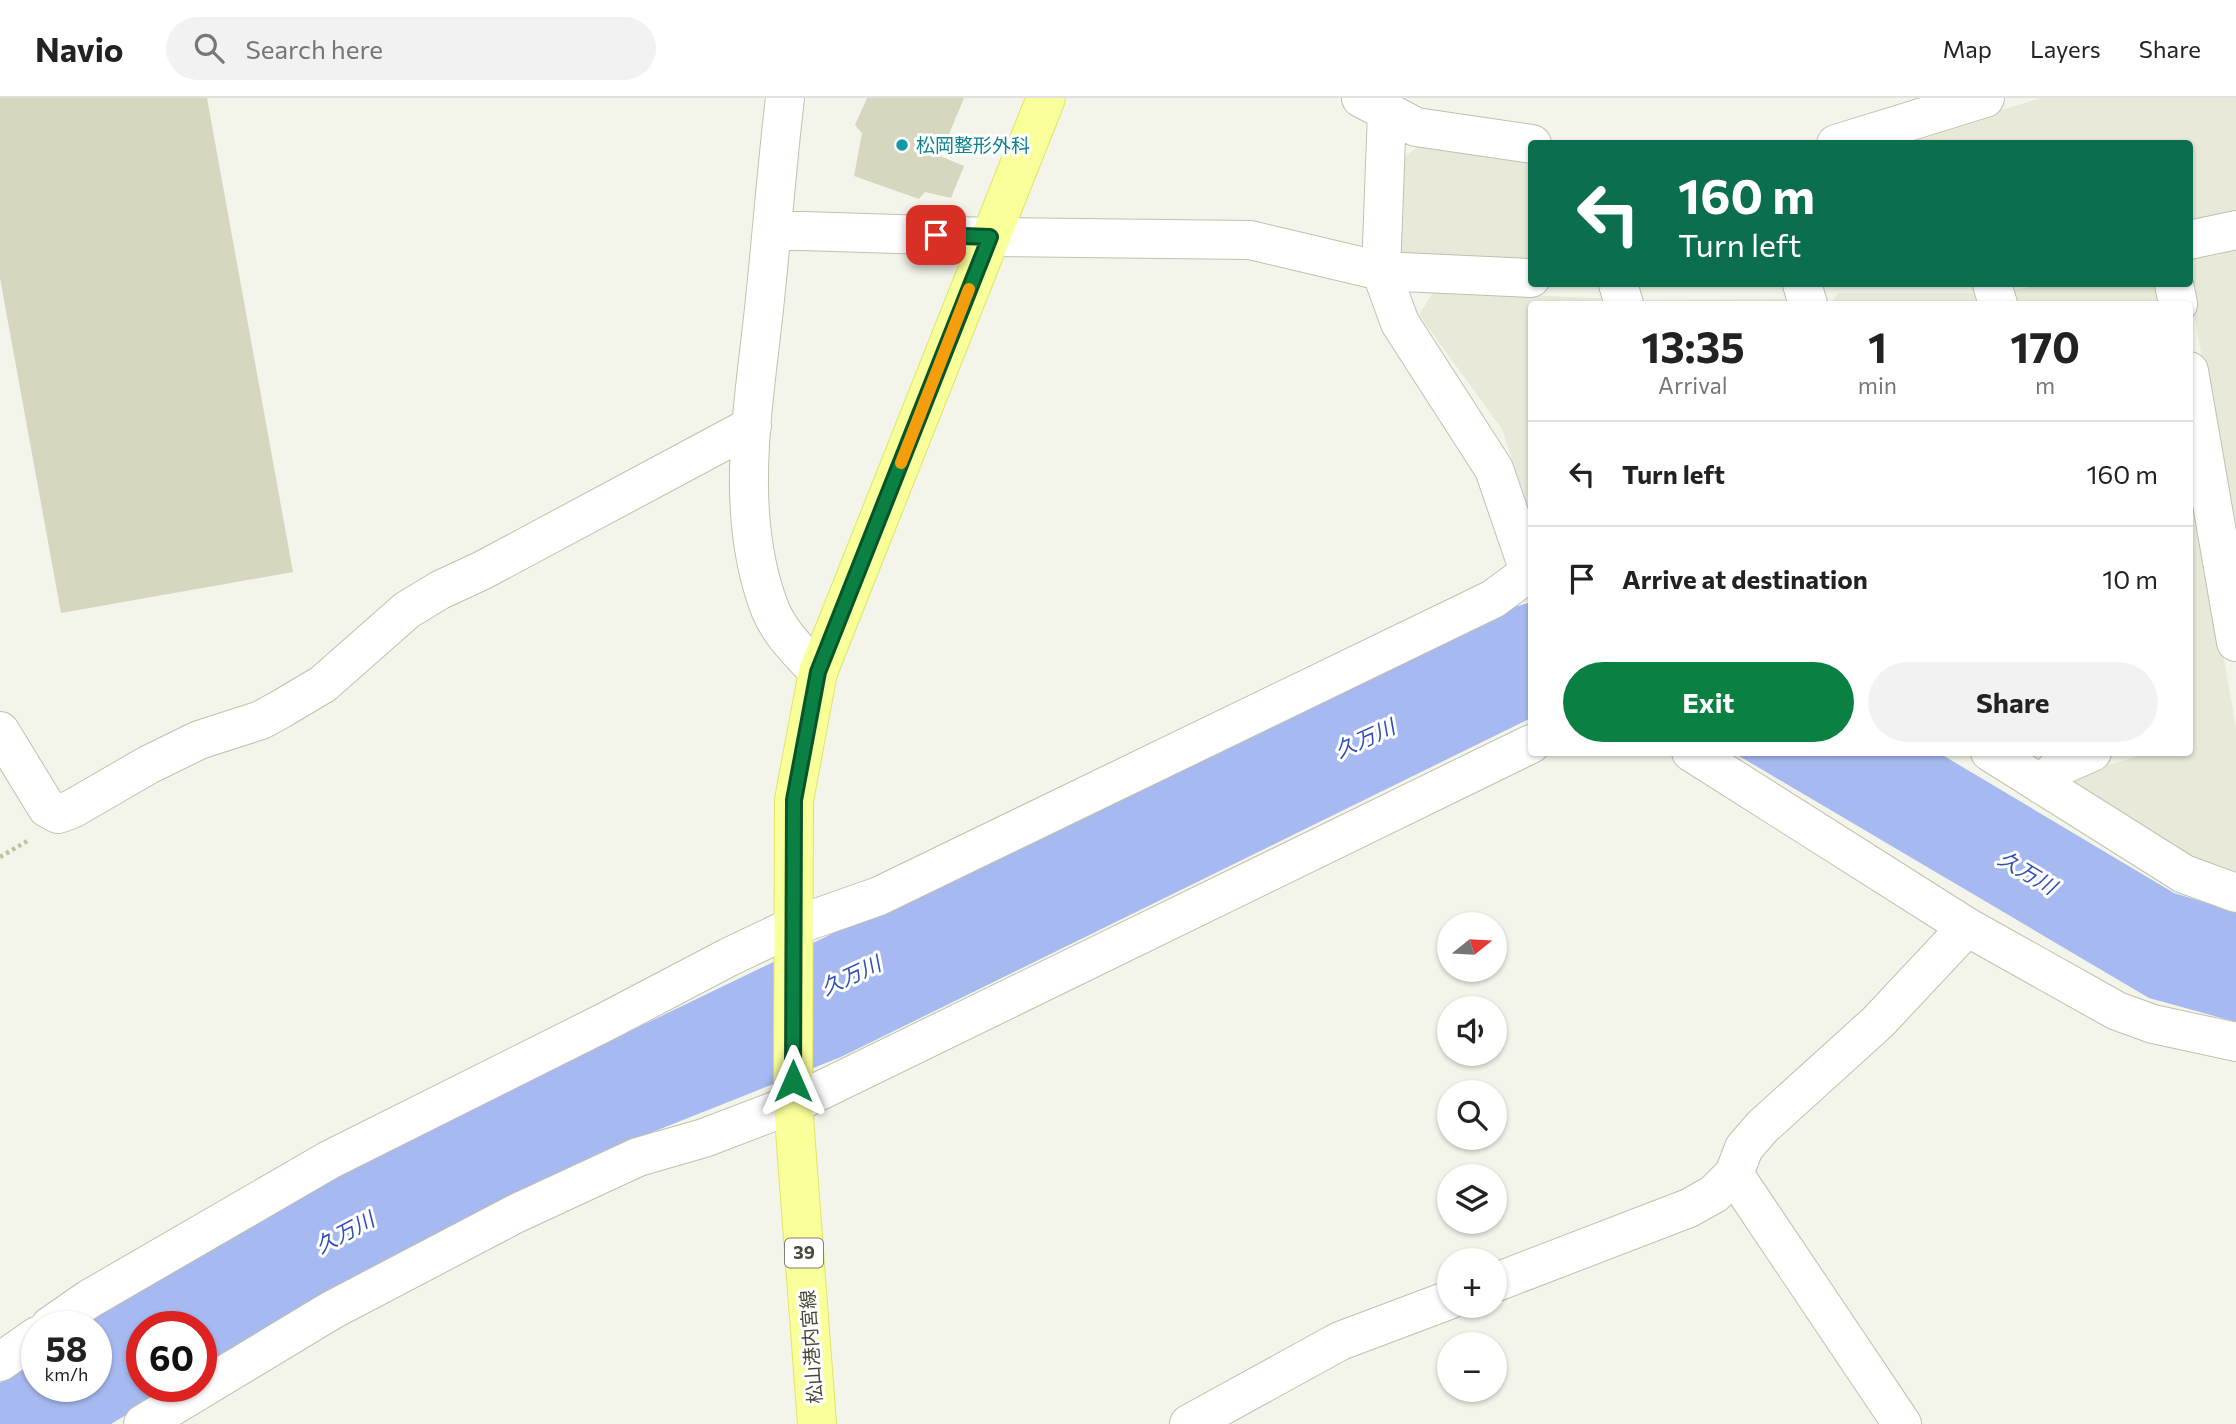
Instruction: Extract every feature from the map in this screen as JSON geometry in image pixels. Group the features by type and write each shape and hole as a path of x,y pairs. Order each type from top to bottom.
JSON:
{"main road":[{"name":"松山港内宮線","path":"817,1424 793,1093 794,800 818,672 1046,98"}],"street":[{"path":"785,98 752,426 748,491 750,527 770,609 782,632 818,672"},
{"path":"1849,140 1985,98"},
{"path":"1374,105 1416,127 1528,143"},
{"path":"1374,105 1381,271 1400,323 1494,469 1528,565"},
{"path":"772,230 990,237 1250,240 1381,271 1528,278"},
{"path":"2193,239 2236,230"},
{"path":"2193,394 2236,642"},
{"path":"0,731 47,808 58,814 72,809 148,765 199,740 261,720 281,709 323,684 407,610 440,590 483,570 752,426"},
{"path":"72,1311 329,1160 1493,599 1528,575"},
{"path":"144,1424 332,1310 515,1214 638,1157 704,1138 793,1093 1528,745"},
{"path":"1697,756 1966,927 2117,1011 2153,1024 2236,1042"},
{"path":"1996,756 2183,874 2236,893"},
{"path":"2042,785 2058,766 2082,756"},
{"path":"1507,1278 1689,1208 1714,1194 1734,1174 1744,1148 1762,1128 1878,1022 1966,927"},
{"path":"1734,1174 1902,1424"},
{"path":"1189,1424 1340,1341 1437,1305"},
{"path":"0,1362 21,1347"}],"shaded area":[{"path":"2040,98 2236,98 2236,213 2193,221 2193,140 1906,140"},
{"path":"1419,146 1528,158 1528,268 1396,260 1399,161"},
{"path":"2236,248 2236,554 2190,287 2193,287 2193,256"},
{"path":"2030,287 2159,287 2162,301 2016,301 2014,290"},
{"path":"1434,291 1612,299 1528,301 1528,508 1502,429 1419,315"},
{"path":"1838,293 1982,293 1985,301 1833,301"},
{"path":"1793,299 1793,301 1646,301"},
{"path":"2193,482 2236,728 2236,884 2079,798 2071,776 2135,757 2193,756"}],"water":[{"name":"久万川","path":"1528,603 1528,719 841,1057 615,1147 217,1361 217,1311 126,1311 126,1402 147,1402 111,1424 0,1424 0,1383 21,1368 21,1402 112,1402 112,1311 103,1311 379,1152 1502,611"},
{"name":"久万川","path":"1739,756 1944,756 2174,893 2236,910 2236,1022 2149,998"}],"building":[{"path":"0,98 207,98 293,572 61,613 0,278"},
{"name":"松岡整形外科","path":"867,98 964,98 940,156 964,166 951,198 925,192 919,199 854,176 862,133 855,125"}],"slow traffic":[{"path":"901,463 969,289"}],"place":[{"name":"松岡整形外科","path":"902,145"}],"route":[{"path":"793,1081 794,800 818,672 990,237 936,235"}]}
